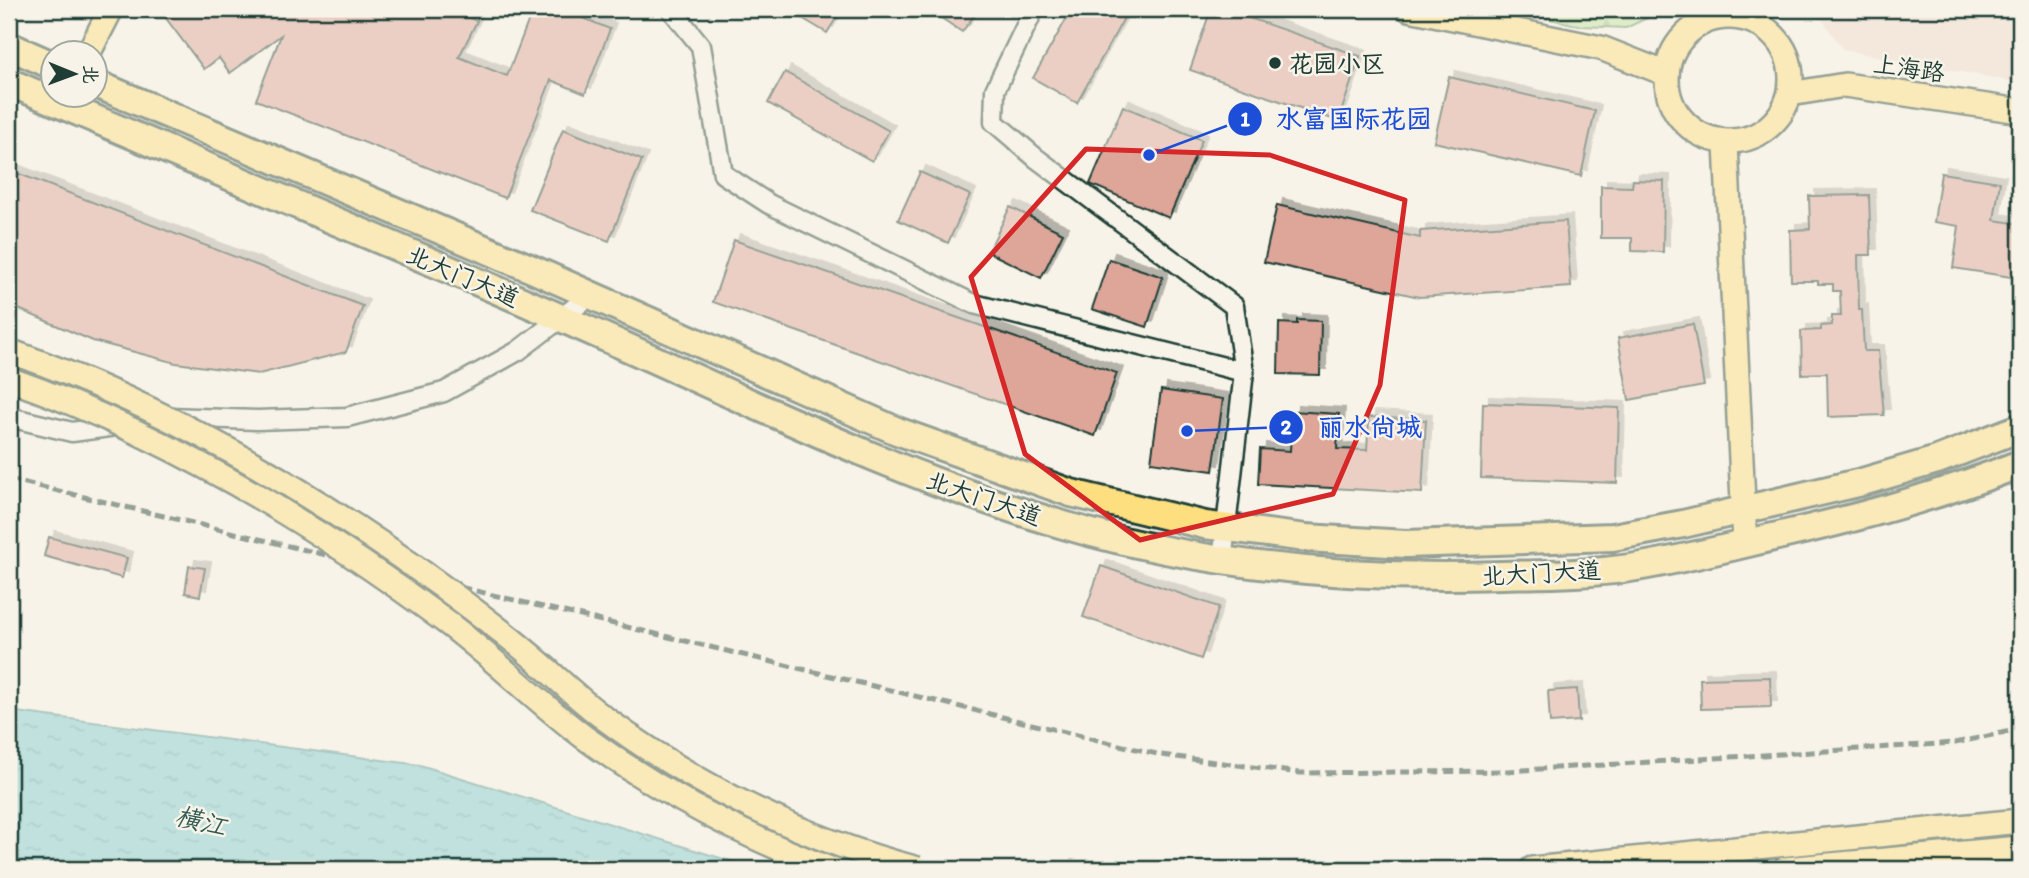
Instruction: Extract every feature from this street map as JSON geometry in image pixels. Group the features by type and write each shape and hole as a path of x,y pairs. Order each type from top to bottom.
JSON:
{"highway":[{"path":"9,46 38,59"},
{"name":"北大门大道","path":"9,82 38,91"},
{"name":"北大门大道","path":"108,89 591,295 789,385 985,465 1099,501 1226,528 1356,542 1532,541 1623,536 1888,475 2020,428"},
{"name":"北大门大道","path":"83,108 822,436 974,496 1099,535 1222,561 1354,575 1494,576 1628,568 1745,544 1897,507 2020,464"}],"main road":[{"path":"96,38 111,9"},
{"path":"1409,9 1601,48 1667,74"},
{"path":"1717,13 1757,23 1774,36 1786,53 1791,73 1790,94 1781,114 1767,129 1748,139 1726,144 1693,130 1680,118 1671,102 1667,74 1674,49 1685,34 1717,13"},
{"name":"上海路","path":"1790,94 1845,85 2020,111"},
{"path":"1726,144 1745,544"},
{"path":"9,351 79,377 164,414 314,500 460,600 599,715 675,764 810,832 918,869"},
{"path":"9,377 153,438 256,495 365,565 444,621 510,673 570,726 613,757 729,825 830,869"},
{"path":"1532,869 2020,821"},
{"path":"1785,869 2020,848"}],"street":[{"path":"671,9 701,46 723,174 769,204 974,304 1244,372"},
{"path":"1034,9 995,90 995,122 1036,158 1234,306 1244,372 1222,561"},
{"path":"9,417 72,432 173,418 347,417 444,392 519,351 591,295"},
{"path":"9,377 173,418"}],"highlighted area":[{"path":"1086,149 1270,155 1405,200 1380,385 1333,494 1140,540 1025,454 971,277"}],"shaded area":[{"path":"1815,9 2020,9 2020,83 1843,50"}],"green space":[{"path":"1503,9 1666,9 1626,28 1582,26"}],"water":[{"name":"横江","path":"9,711 420,765 756,869 9,869"}],"building":[{"path":"176,9 460,9 458,13 477,21 459,57 507,76 533,9 561,9 610,29 585,94 551,80 505,198 256,100 281,35 230,73 219,58 204,69 165,17"},
{"path":"787,9 842,9 827,33"},
{"path":"928,9 979,9 962,32"},
{"path":"1072,9 1129,9 1077,103 1033,78"},
{"name":"花园小区","path":"1211,9 1223,9 1360,56 1338,121 1190,70"},
{"path":"785,72 889,131 872,161 768,103"},
{"path":"1449,77 1595,111 1581,176 1434,142"},
{"path":"1123,106 1202,140 1169,218 1090,184"},
{"path":"563,129 642,160 609,241 530,210"},
{"path":"9,170 363,306 346,352 259,374 176,363 93,341 9,305"},
{"path":"920,172 970,195 948,243 898,220"},
{"path":"1941,173 2000,182 1994,220 2020,224 2018,278 1953,268 1959,226 1934,222"},
{"path":"1633,180 1664,181 1663,252 1632,251 1632,238 1601,238 1601,186 1632,187"},
{"path":"1869,195 1871,255 1858,255 1859,310 1862,310 1864,351 1878,351 1884,415 1828,417 1827,373 1802,374 1801,331 1821,330 1821,326 1832,325 1832,316 1841,316 1840,291 1833,291 1833,284 1791,281 1790,230 1810,229 1809,196"},
{"path":"1277,205 1420,238 1420,231 1566,221 1571,287 1419,297 1264,262"},
{"path":"1010,207 1063,233 1041,278 988,252"},
{"path":"734,240 1117,373 1095,436 713,302"},
{"path":"1109,259 1163,277 1147,327 1092,309"},
{"path":"1297,320 1321,321 1320,375 1278,374 1279,323 1297,324"},
{"path":"1693,324 1704,386 1629,400 1618,338"},
{"path":"1161,390 1223,399 1213,471 1151,462"},
{"path":"1483,403 1619,408 1617,483 1481,478"},
{"path":"1292,411 1339,414 1337,449 1367,450 1369,417 1426,420 1422,493 1258,484 1260,449 1290,451"},
{"path":"49,537 127,558 122,578 44,556"},
{"path":"189,566 205,568 200,596 185,593"},
{"path":"1101,566 1219,607 1201,659 1083,617"},
{"path":"1770,677 1771,707 1701,709 1700,679"},
{"path":"1577,689 1579,721 1550,723 1548,691"}],"railway":[{"path":"9,479 1161,755 1300,773 1508,771 1955,743 2020,729"}],"place":[{"name":"花园小区","path":"1275,63"},
{"name":"水富国际花园","path":"1149,155"},
{"name":"丽水尚城","path":"1187,431"}]}
